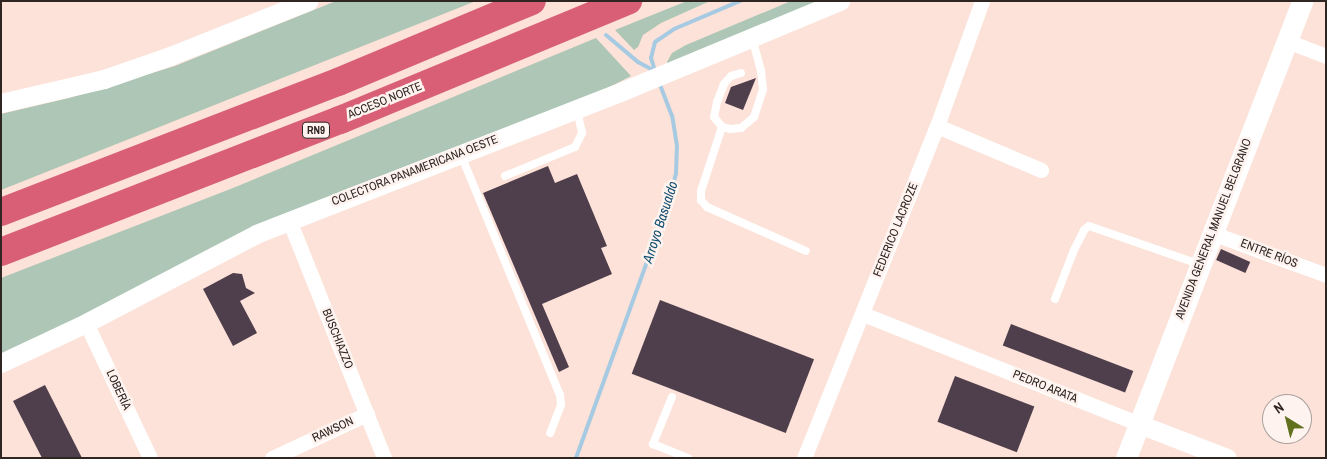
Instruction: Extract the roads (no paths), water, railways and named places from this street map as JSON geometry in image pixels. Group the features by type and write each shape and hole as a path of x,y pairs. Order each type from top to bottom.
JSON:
{"highway":[{"path":"1,212 328,85 532,1"},
{"name":"ACCESO NORTE","path":"1,252 331,124 628,1"}],"main road":[{"name":"AVENIDA GENERAL MANUEL BELGRANO","path":"1126,458 1302,1"}],"street":[{"path":"1,103 104,79 137,68 308,1"},
{"name":"COLECTORA PANAMERICANA OESTE","path":"1,363 86,323 256,234 625,90 840,1"},
{"name":"FEDERICO LACROZE","path":"804,458 937,126 982,1"},
{"path":"1287,41 1326,56"},
{"path":"937,126 1041,170"},
{"name":"BUSCHIAZZO","path":"289,220 384,458"},
{"name":"ENTRE RÍOS","path":"1212,233 1326,276"},
{"name":"PEDRO ARATA","path":"863,314 1228,458"},
{"name":"LOBERÍA","path":"86,323 150,458"},
{"name":"RAWSON","path":"272,458 368,414"}],"lane":[{"path":"741,73 731,76 724,84 717,102 714,118 722,127 730,129 741,128 754,117 763,89 762,71 752,37"},
{"path":"505,176 575,147 582,133 577,109"},
{"path":"722,127 700,191 701,200 707,207 806,251"},
{"path":"460,153 560,395 561,405 550,433"},
{"path":"1055,299 1074,250 1088,226 1200,264"},
{"path":"672,397 653,444 688,458"}],"waterway":[{"name":"Arroyo Basualdo","path":"655,71 651,58 655,42 674,29 740,1"},
{"path":"606,35 638,62 655,71"},
{"name":"Arroyo Basualdo","path":"576,458 670,199 676,173 677,146 672,116 659,82"}]}
